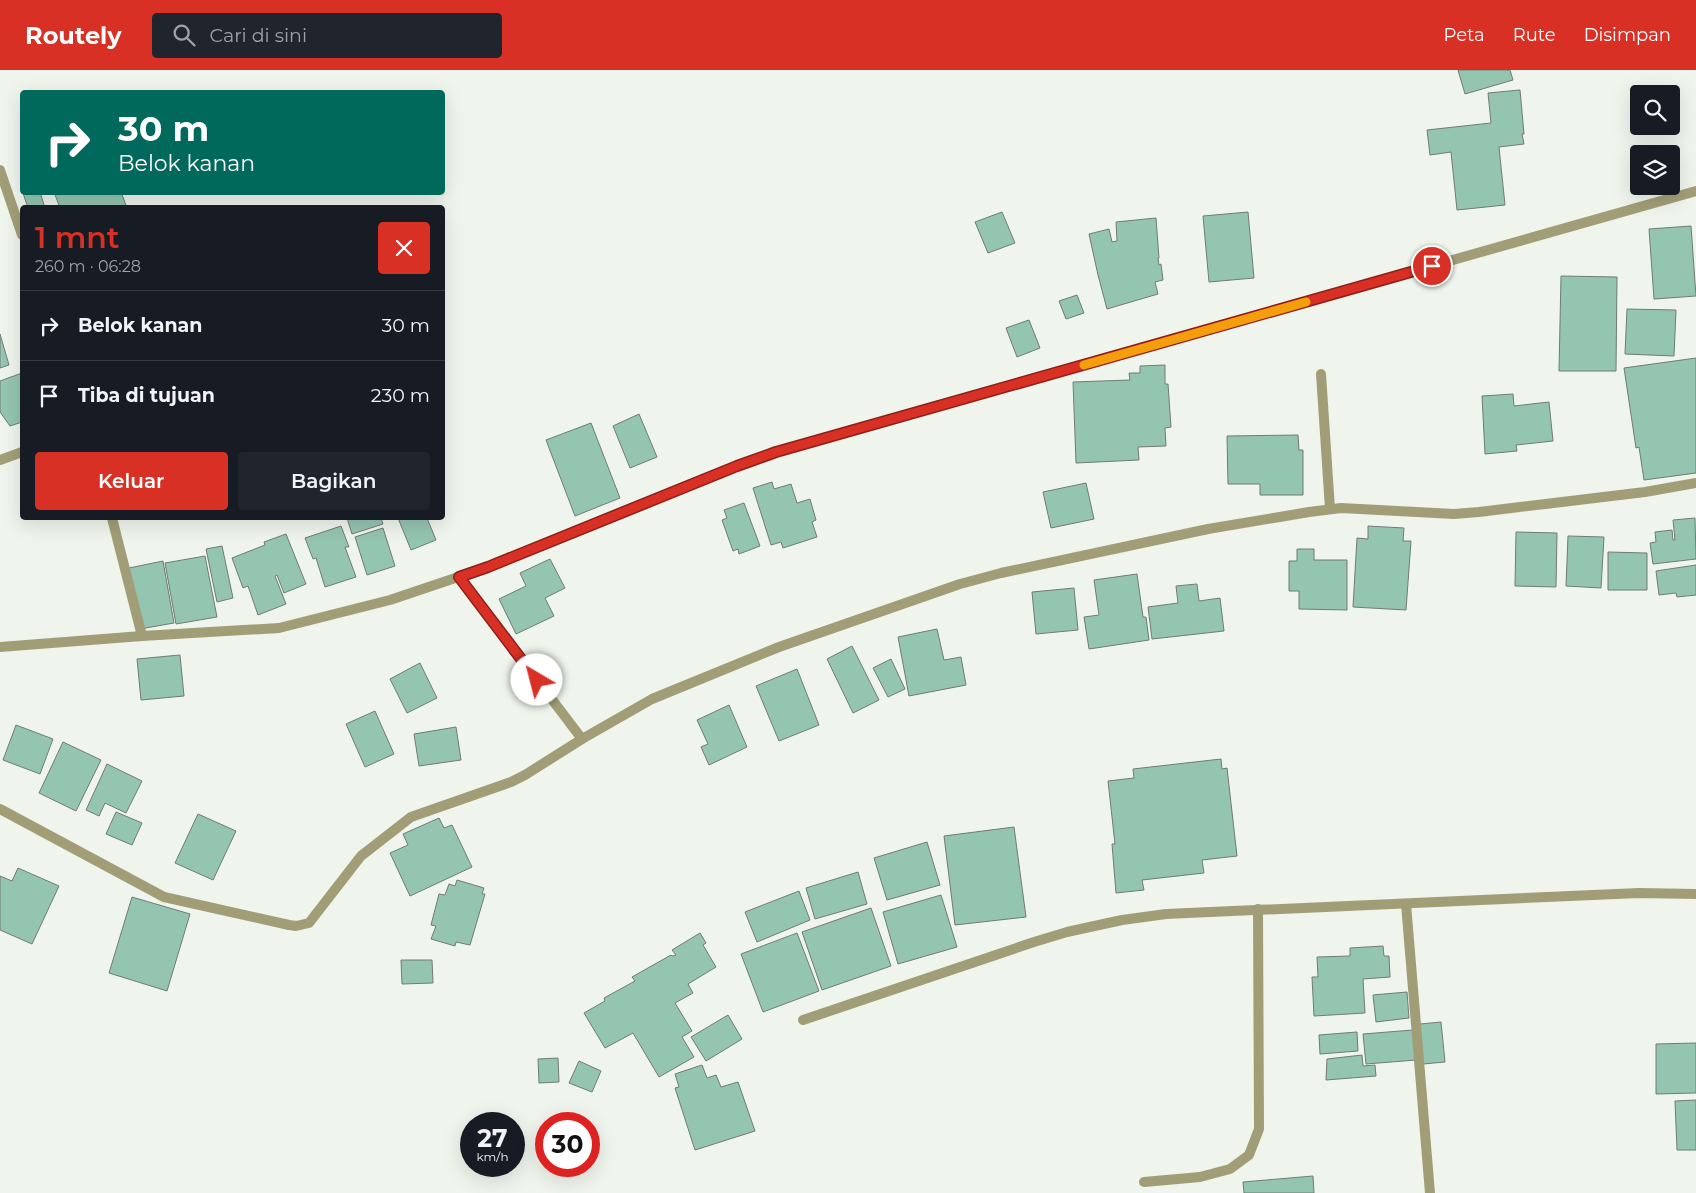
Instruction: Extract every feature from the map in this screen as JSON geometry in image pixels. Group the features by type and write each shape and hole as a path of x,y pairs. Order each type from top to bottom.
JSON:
{"street":[{"path":"0,170 20,229"},
{"path":"0,646 279,628 390,600 488,567 776,452 1696,191"},
{"path":"1320,374 1330,509"},
{"path":"0,460 20,453"},
{"path":"0,809 164,897 296,926 309,923 361,856 411,817 526,775 582,739 652,700 779,647 960,584 1001,573 1208,529 1330,509 1361,508 1454,514 1696,484"},
{"path":"113,520 142,636"},
{"path":"459,577 582,739"},
{"path":"804,1020 1066,932 1122,920 1166,914 1258,909 1639,893 1696,894"},
{"path":"1406,904 1430,1193"},
{"path":"1144,1182 1200,1177 1230,1169 1249,1156 1259,1129 1258,909"}],"building":[{"path":"1458,70 1510,70 1513,80 1465,94"},
{"path":"1520,90 1524,144 1499,147 1505,205 1457,210 1451,152 1430,155 1427,130 1491,123 1488,93"},
{"path":"24,195 41,195 44,205 27,205"},
{"path":"55,195 122,195 126,205 59,205"},
{"path":"1002,212 1015,243 988,253 975,222"},
{"path":"1248,212 1254,278 1209,282 1203,216"},
{"path":"1156,218 1158,258 1159,265 1161,264 1163,280 1155,282 1158,294 1107,309 1089,234 1109,229 1112,242 1117,241 1116,222"},
{"path":"1691,226 1696,296 1654,299 1649,229"},
{"path":"1561,276 1617,277 1616,371 1559,371"},
{"path":"1077,295 1084,313 1066,319 1059,301"},
{"path":"1627,309 1676,310 1674,356 1625,354"},
{"path":"1029,320 1040,348 1017,357 1006,328"},
{"path":"0,334 9,365 0,368"},
{"path":"1696,358 1696,473 1644,480 1639,447 1636,448 1624,368"},
{"path":"1165,365 1165,384 1168,384 1171,427 1165,428 1166,446 1138,447 1139,460 1076,463 1073,382 1130,380 1129,373 1140,373 1140,366"},
{"path":"20,374 20,423 10,426 0,412 0,381"},
{"path":"1513,394 1514,406 1549,402 1553,441 1516,445 1517,451 1485,454 1482,396"},
{"path":"639,414 657,457 630,468 613,426"},
{"path":"591,423 620,498 575,516 546,440"},
{"path":"1298,435 1299,450 1303,450 1303,495 1260,495 1260,484 1228,484 1227,436"},
{"path":"772,482 774,489 791,484 797,503 810,499 816,520 812,522 817,537 783,548 781,542 771,545 753,488"},
{"path":"1086,483 1094,519 1051,528 1043,492"},
{"path":"744,503 760,546 739,554 738,549 733,551 722,520 727,518 724,510"},
{"path":"1695,518 1696,559 1653,564 1650,543 1656,542 1655,532 1672,530 1673,540 1675,540 1673,520"},
{"path":"348,520 382,520 383,524 352,534"},
{"path":"399,520 428,520 436,540 411,550"},
{"path":"341,526 349,547 345,547 356,577 325,587 316,558 313,559 305,538"},
{"path":"1368,526 1404,528 1403,541 1411,541 1406,610 1353,607 1357,538 1368,539"},
{"path":"383,528 395,566 367,575 355,537"},
{"path":"1516,532 1557,533 1556,587 1515,586"},
{"path":"286,534 306,584 284,593 277,575 275,576 286,604 258,615 248,586 243,588 232,558 265,545 264,542"},
{"path":"1568,536 1604,537 1601,588 1566,586"},
{"path":"222,546 233,598 217,602 206,549"},
{"path":"1297,549 1314,549 1314,560 1347,560 1347,610 1299,609 1299,591 1289,591 1289,561 1297,561"},
{"path":"1608,552 1647,553 1647,590 1608,590"},
{"path":"205,556 217,617 176,624 165,563"},
{"path":"550,559 565,588 545,598 554,616 516,634 499,599 526,586 520,573"},
{"path":"163,561 174,623 140,629 129,568"},
{"path":"1696,565 1696,595 1677,597 1676,593 1659,595 1656,571"},
{"path":"1137,574 1143,617 1146,617 1149,640 1089,649 1084,617 1099,615 1094,580"},
{"path":"1197,584 1199,601 1220,598 1224,631 1152,639 1148,607 1178,603 1176,586"},
{"path":"1074,588 1078,630 1036,634 1032,592"},
{"path":"937,629 944,660 961,657 966,685 909,696 898,637"},
{"path":"852,646 879,700 853,713 827,659"},
{"path":"180,655 184,696 141,700 137,659"},
{"path":"891,659 905,689 888,697 873,668"},
{"path":"420,663 437,698 407,713 390,679"},
{"path":"797,669 819,725 779,741 756,686"},
{"path":"729,705 747,747 709,765 701,747 708,744 697,720"},
{"path":"375,711 394,754 365,767 346,724"},
{"path":"16,725 53,739 40,774 3,760"},
{"path":"456,727 461,760 419,766 414,734"},
{"path":"63,742 101,760 76,811 39,793"},
{"path":"1221,759 1222,769 1227,768 1237,856 1202,860 1204,873 1142,880 1144,890 1116,893 1112,844 1115,844 1108,781 1134,778 1133,769"},
{"path":"107,764 142,781 126,813 105,803 99,816 86,810"},
{"path":"116,812 142,823 132,845 106,834"},
{"path":"198,814 236,831 213,880 175,863"},
{"path":"439,818 444,828 452,825 472,867 410,896 390,853 408,845 403,834"},
{"path":"1014,827 1026,917 955,925 944,836"},
{"path":"927,842 940,885 887,900 874,858"},
{"path":"18,868 59,886 32,944 0,930 0,876 12,881"},
{"path":"858,872 867,904 815,919 806,888"},
{"path":"457,880 484,888 482,894 485,894 470,945 456,942 455,946 431,939 436,926 431,925 439,894 445,895 449,884 455,886"},
{"path":"799,891 810,920 757,942 745,912"},
{"path":"941,895 957,947 898,964 883,912"},
{"path":"132,897 190,914 167,991 109,973"},
{"path":"871,908 891,966 822,990 802,932"},
{"path":"700,933 706,943 703,945 716,967 688,984 693,993 675,1003 692,1031 682,1037 694,1057 659,1077 633,1033 605,1048 584,1013 605,1001 604,998 635,981 632,977 671,955 676,955 672,950"},
{"path":"797,933 819,991 763,1012 741,954"},
{"path":"1383,946 1384,956 1389,956 1390,977 1363,979 1365,1013 1314,1016 1312,977 1318,977 1317,957 1350,956 1350,948"},
{"path":"401,960 432,960 433,983 402,984"},
{"path":"1407,992 1409,1018 1376,1022 1373,995"},
{"path":"728,1015 742,1039 706,1061 691,1037"},
{"path":"1441,1022 1445,1062 1423,1064 1420,1024"},
{"path":"1413,1030 1416,1060 1366,1064 1363,1034"},
{"path":"1357,1032 1358,1051 1320,1054 1319,1035"},
{"path":"1696,1043 1696,1093 1656,1094 1656,1044"},
{"path":"1362,1055 1363,1066 1375,1065 1376,1076 1326,1080 1327,1059"},
{"path":"558,1058 559,1082 539,1083 538,1059"},
{"path":"579,1061 601,1071 592,1092 569,1083"},
{"path":"702,1065 707,1078 716,1075 721,1087 738,1082 755,1131 695,1150 675,1088 679,1087 675,1074"},
{"path":"1696,1100 1696,1150 1677,1150 1675,1101"},
{"path":"1313,1176 1314,1193 1244,1193 1243,1182"}],"slow traffic":[{"path":"1084,365 1306,302"}],"route":[{"path":"537,680 459,577 776,452 1432,266"}]}
